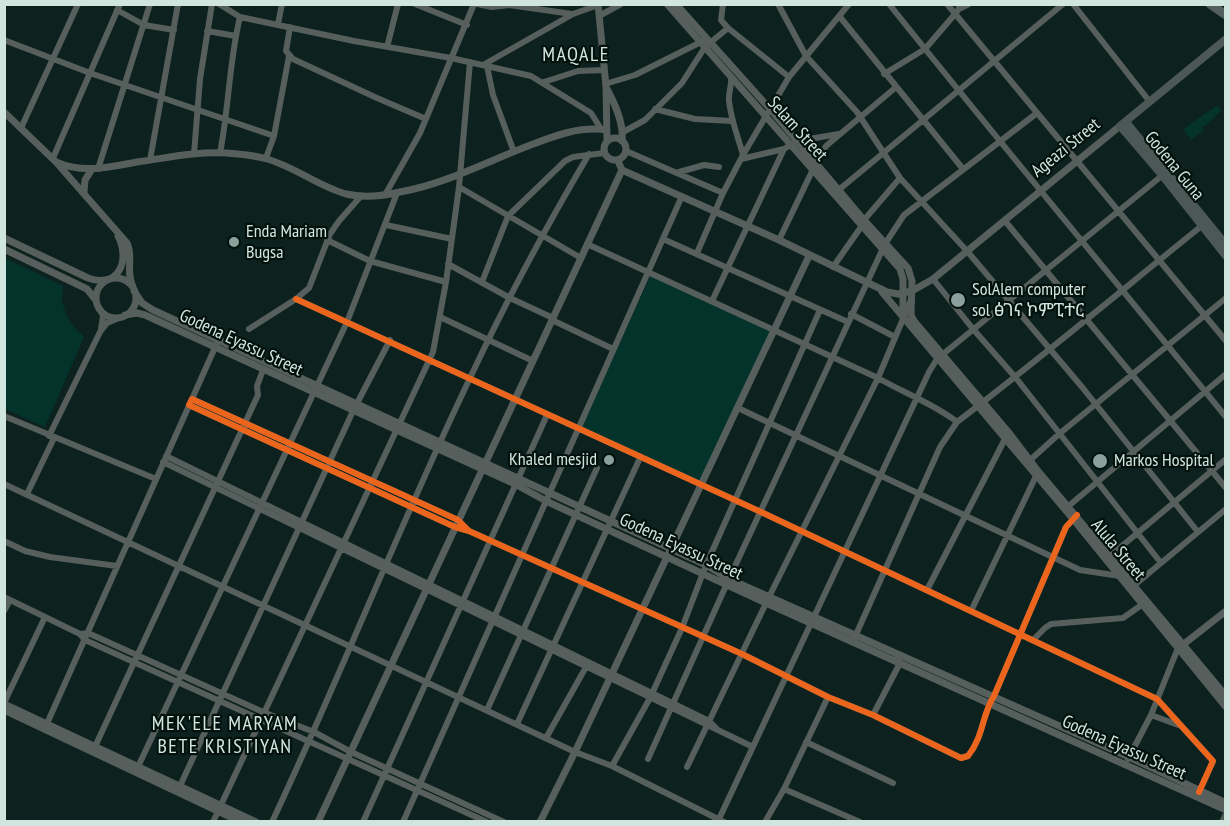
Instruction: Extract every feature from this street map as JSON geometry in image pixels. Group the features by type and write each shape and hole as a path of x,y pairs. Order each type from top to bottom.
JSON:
{"main road":[{"path":"1209,4 1226,15"},
{"name":"Ageazi Street","path":"1123,124 1224,41"},
{"name":"Godena Guna","path":"1123,124 1205,224 1226,256"},
{"name":"Godena Guna","path":"1205,224 1226,244"},
{"path":"1223,822 1226,816"}],"street":[{"path":"21,128 78,4"},
{"path":"84,192 85,180 95,169 150,4"},
{"path":"150,160 178,4"},
{"path":"194,154 197,110 212,4"},
{"path":"219,4 240,17 387,47 451,57 531,76 591,113 604,129"},
{"path":"278,24 282,4"},
{"path":"387,47 398,4"},
{"path":"414,4 467,25"},
{"path":"386,195 426,119 476,4 492,7 508,5 573,14"},
{"path":"599,16 621,4"},
{"name":"Selam Street","path":"667,4 770,109 791,145"},
{"name":"Selam Street","path":"676,4 731,77 765,117 837,192 882,252 900,269 904,293"},
{"path":"723,4 721,20 728,28 789,77"},
{"path":"778,4 806,56 857,112 900,178 967,251 1096,404 1198,532"},
{"path":"697,253 723,193 789,77 849,4"},
{"path":"889,4 960,90 999,142 1169,345 1226,417"},
{"path":"947,4 958,9 1037,113 1119,211 1158,262 1184,289 1226,341"},
{"path":"884,74 924,49 958,9 969,4"},
{"path":"837,192 1063,4"},
{"path":"1073,4 1150,102"},
{"path":"485,65 573,14 598,5 606,85 604,129 607,141"},
{"path":"55,160 119,7 144,25 174,30"},
{"path":"220,153 227,120 240,17"},
{"path":"840,17 895,88 963,169"},
{"path":"290,27 285,44 289,56 426,119"},
{"path":"606,85 635,75 705,43 728,28"},
{"path":"207,32 236,36"},
{"path":"4,40 90,73 274,136"},
{"path":"623,132 640,124 682,83 705,43"},
{"path":"266,158 274,136 289,56"},
{"path":"213,822 429,359 440,318 446,282 459,187 470,62"},
{"path":"485,65 514,152"},
{"path":"544,82 578,71 604,70"},
{"path":"731,77 729,99 732,121 742,157"},
{"path":"606,85 614,101 626,151 723,193"},
{"path":"779,240 826,146 895,88"},
{"path":"655,109 695,119 732,121"},
{"path":"4,112 55,160 129,247 128,274 136,299 134,307 123,316 107,323 100,332 27,494"},
{"path":"648,759 885,244 904,215 1037,113"},
{"name":"Ageazi Street","path":"904,293 914,292 933,279 1123,124"},
{"path":"55,160 69,167 95,169 194,154 220,153 266,158 338,191 361,196 386,195 460,174 565,133 580,129 604,129"},
{"path":"742,157 839,133"},
{"path":"618,160 608,159 603,147 607,141 615,138 622,141"},
{"path":"712,301 747,227 791,145"},
{"path":"618,160 626,151"},
{"path":"482,282 508,216 565,161 573,157 604,153"},
{"path":"272,822 488,340 541,236 589,154"},
{"path":"618,160 622,170 779,240 866,283 893,294 904,293 903,316"},
{"path":"678,172 704,165 719,167"},
{"path":"318,822 622,170"},
{"path":"4,484 575,752 612,766 721,820 786,676 918,400 929,372 940,357 973,329 1164,173"},
{"path":"834,267 863,224 900,178"},
{"path":"459,187 580,258"},
{"path":"136,769 347,322 397,193"},
{"path":"249,330 309,288 327,240 339,221 361,196"},
{"path":"403,822 682,196"},
{"path":"1005,221 1084,320 1133,375 1226,488"},
{"path":"110,224 121,240 124,259 120,269 99,289 96,297 99,307 109,316 123,316"},
{"name":"Selam Street","path":"863,224 910,272 914,292"},
{"path":"1205,224 1084,320 1016,378 957,422 945,438 854,638 994,696 1226,803"},
{"path":"386,225 452,238"},
{"path":"4,238 88,278 101,281 119,278 127,281 134,289"},
{"path":"663,239 848,322"},
{"path":"327,240 370,261 446,282"},
{"path":"587,244 878,378 941,410 957,422"},
{"path":"4,249 87,289 94,295 103,316 100,332"},
{"path":"540,822 809,256"},
{"path":"448,264 510,298 614,349"},
{"path":"933,279 1016,378 1161,563"},
{"path":"878,288 904,320 940,357"},
{"name":"Godena Eyassu Street","path":"134,289 140,300 149,308 219,339 315,388 439,446 579,507 669,553 702,573 728,582 854,638 900,663 1226,810"},
{"path":"687,767 878,378 914,292"},
{"path":"914,292 910,315 940,357"},
{"path":"1028,462 1226,298"},
{"path":"296,299 390,340 514,400 761,512 1157,699 1214,761 1199,792"},
{"path":"612,766 651,696 682,627 702,573 820,310"},
{"name":"Godena Eyassu Street","path":"123,316 137,313 146,315 263,370 315,388"},
{"path":"851,314 895,336"},
{"path":"440,318 532,361"},
{"path":"46,726 84,636 219,339"},
{"path":"180,786 355,407 390,340"},
{"name":"Alula Street","path":"940,357 1037,474 1110,556 1123,576"},
{"path":"94,749 258,395 257,386 263,370"},
{"path":"1067,508 1226,374"},
{"path":"191,402 457,524 521,556 742,654 828,697 873,715 961,758 971,753 980,736 989,704 1066,527 1075,517"},
{"name":"Alula Street","path":"980,405 1005,439 1028,462"},
{"path":"738,408 1080,570 1123,576"},
{"path":"363,822 547,415"},
{"path":"4,416 156,479"},
{"path":"927,590 1005,439"},
{"path":"518,724 640,458"},
{"path":"165,459 753,747"},
{"path":"1110,556 1226,459"},
{"path":"486,710 597,468"},
{"path":"971,611 1037,474"},
{"name":"Godena Eyassu Street","path":"517,481 546,501 607,530 706,565 728,582"},
{"path":"1132,586 1226,509"},
{"name":"Alula Street","path":"1075,517 1181,646 1226,707"},
{"path":"4,541 25,551 50,557 117,566"},
{"name":"Alula Street","path":"1132,586 1143,604 1226,696"},
{"path":"4,611 7,598 84,636 262,716 310,741 349,755 418,787 504,822"},
{"path":"1034,639 1051,624 1124,618 1143,604"},
{"path":"1125,765 1151,715 1181,646 1226,611"},
{"path":"45,617 4,703 46,726 218,808 256,822"},
{"path":"553,648 586,667 611,676"},
{"path":"873,715 900,663 897,654"},
{"path":"546,738 586,667"},
{"path":"765,822 784,789 828,697"},
{"path":"4,710 46,726"},
{"path":"1151,715 1184,728"},
{"path":"262,716 314,732 349,755"},
{"path":"806,742 893,783"},
{"path":"136,769 180,786 241,822"},
{"path":"418,787 487,822"},
{"path":"784,789 860,822"}],"shaded area":[{"path":"1218,105 1221,111 1202,127 1204,130 1191,140 1183,129"},
{"path":"5,258 63,286 62,301 66,314 73,326 84,337 45,427 5,409"},
{"path":"651,275 771,330 701,483 581,428"}],"cycle path":[{"path":"296,299 761,512 1157,699 1213,761 1199,792"},
{"path":"469,531 458,520 192,399 189,405 455,527 469,531 742,654 828,697 873,715 961,758 968,756 977,741 987,710 1066,527 1077,515"}],"place":[{"name":"Enda Mariam Bugsa","path":"234,242"},
{"name":"SolAlem computer sol ፅገና ኮምፒተር","path":"958,300"},
{"name":"Khaled mesjid","path":"609,460"},
{"name":"Markos Hospital","path":"1100,461"}],"district":[{"name":"MAQALE","path":"576,55"},
{"name":"MEK'ELE MARYAM BETE KRISTIYAN","path":"225,736"}]}
